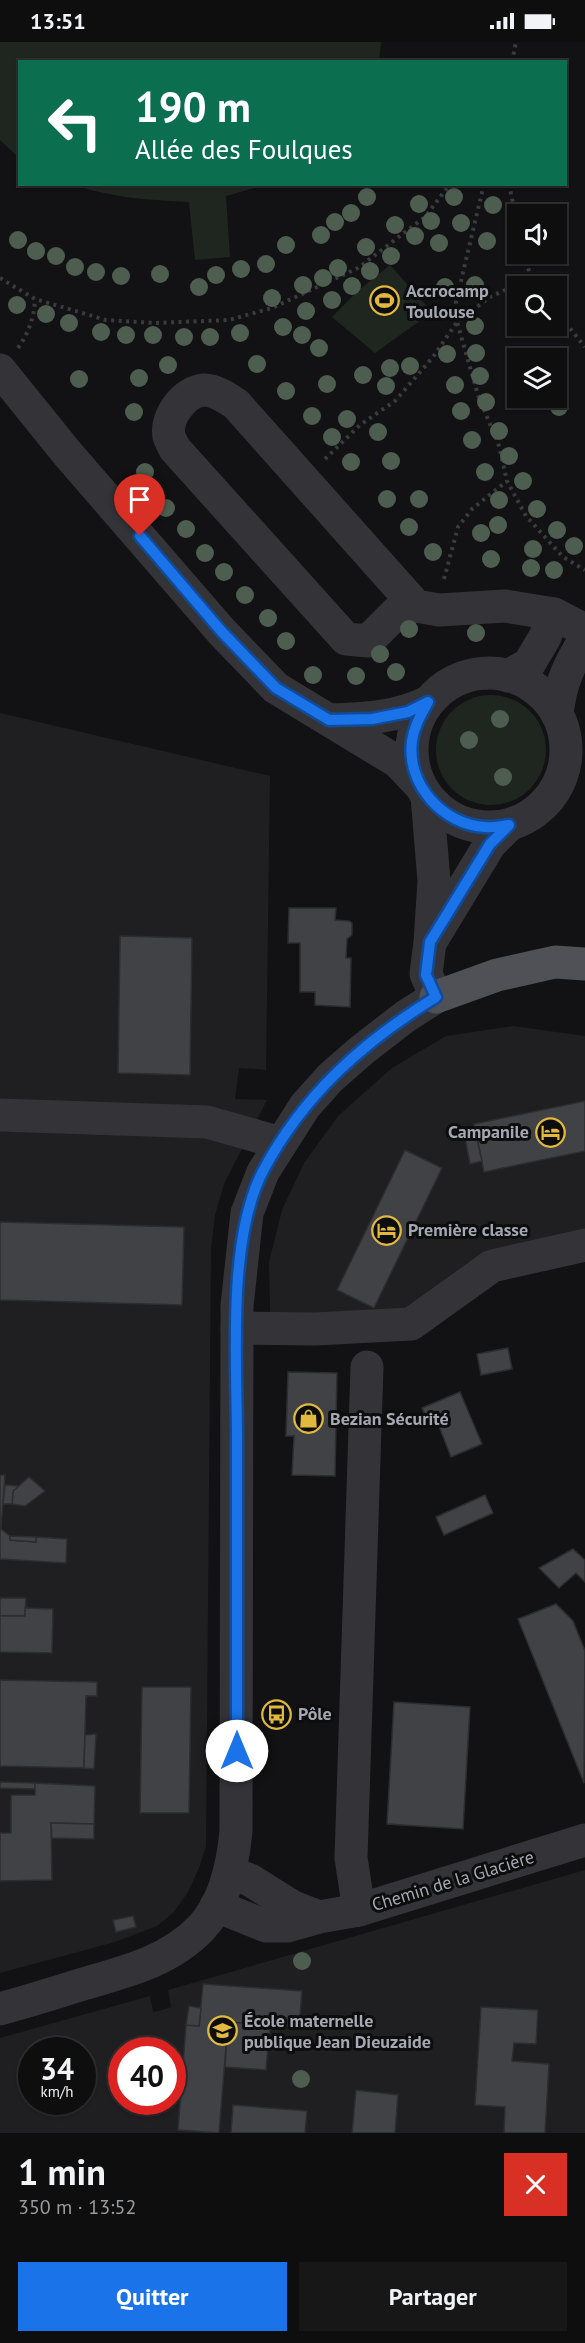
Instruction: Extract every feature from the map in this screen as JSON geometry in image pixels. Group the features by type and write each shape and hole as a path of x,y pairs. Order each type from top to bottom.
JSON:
{"main road":[{"path":"436,997 497,975 555,962 585,964"},
{"path":"497,975 549,978 585,984"}],"street":[{"path":"6,362 67,453 222,632 276,688 398,762 443,812 464,823 486,827 509,825 527,817 543,805 555,790 563,772 566,752 564,733 557,714 537,690 508,676 491,673 473,675 456,681 441,690 428,702 408,712 372,719 329,720"},
{"path":"427,608 302,479 236,404 221,395 204,390 190,395 177,407 168,434 175,449 346,639 368,641 398,612 427,608 504,606 554,615 585,630"},
{"path":"508,676 529,664 545,637 554,615"},
{"path":"557,714 560,688 570,664 585,639"},
{"path":"0,2009 143,1966 175,1950 202,1928 216,1906 230,1872 236,1831 237,1328 241,1254 247,1213 263,1172 305,1106 330,1078 406,1016 436,997 426,975 434,881 423,790 413,764 412,742 417,721 428,702"},
{"path":"430,942 490,844 509,825"},
{"path":"0,1115 207,1122 281,1143"},
{"path":"237,1328 315,1329 411,1324 492,1266 585,1245"},
{"path":"359,1910 351,1858 367,1367"},
{"name":"Chemin de la Glacière","path":"216,1906 266,1926 287,1926 359,1910 585,1840"},
{"path":"230,1872 250,1880 293,1907 320,1917"}],"path":[{"path":"512,60 516,42"},
{"path":"0,278 35,299 106,320 155,323 228,320 272,308 358,268 425,217 448,186"},
{"path":"484,186 456,302 457,322 478,395 499,446 507,481 526,516 563,557 585,570"},
{"path":"509,186 513,204"},
{"path":"302,479 360,425 395,401 433,357 457,322 490,297 507,289"},
{"path":"6,362 29,332 35,299"},
{"path":"567,325 585,347"},
{"path":"427,608 444,578 458,527 472,509 507,481"}],"shaded area":[{"path":"0,42 381,42 379,60 18,60 18,157 0,140"},
{"path":"78,186 261,186 226,196 230,257 195,260 189,202 117,196"},
{"name":"Accrocamp Toulouse","path":"390,265 432,312 375,353 332,317 359,290"},
{"path":"491,695 512,699 530,711 542,729 546,750 542,771 530,789 512,801 491,805 470,801 452,789 440,771 436,750 440,729 452,711 470,699"},
{"path":"0,713 270,776 266,1070 239,1068 235,1099 267,1100 224,1184 215,1215 211,1249 206,1846 188,1892 174,1912 157,1926 115,1942 0,1973"},
{"path":"513,1026 585,1036 585,1232 409,1315 270,1314 269,1262 282,1210 304,1163 338,1116 392,1068 446,1036"},
{"path":"585,1870 585,2133 0,2133 0,2038 150,1996 153,2012 171,2007 168,1990"}],"building":[{"path":"289,908 336,908 335,920 352,923 352,935 347,939 346,958 351,958 350,1007 315,1005 315,992 300,992 300,943 288,943"},
{"path":"120,936 192,938 190,1075 118,1073"},
{"path":"585,1101 585,1151 484,1172 474,1124"},
{"path":"476,1135 482,1161 470,1164 465,1138"},
{"path":"405,1150 442,1168 374,1308 337,1290"},
{"path":"0,1222 184,1227 182,1305 0,1300"},
{"path":"508,1348 512,1369 481,1375 477,1354"},
{"path":"288,1372 337,1373 335,1476 292,1475 294,1436 286,1436"},
{"path":"460,1392 482,1444 451,1457 437,1421 429,1424 422,1408"},
{"path":"0,1475 5,1475 1,1529 10,1536 10,1540 36,1542 36,1537 67,1539 66,1563 0,1559"},
{"path":"29,1477 45,1491 25,1506 12,1504 13,1491"},
{"path":"5,1485 19,1486 13,1491 12,1504 3,1504"},
{"path":"485,1495 493,1513 444,1535 436,1517"},
{"path":"10,1536 36,1537 36,1542 10,1540"},
{"path":"573,1549 585,1560 585,1582 576,1573 559,1588 539,1568"},
{"path":"0,1598 26,1598 25,1616 0,1616"},
{"path":"556,1604 573,1621 585,1651 584,1783 518,1619"},
{"path":"25,1608 53,1609 52,1653 0,1652 0,1616 25,1616"},
{"path":"0,1680 97,1682 97,1696 86,1696 84,1768 0,1766"},
{"path":"142,1687 191,1687 189,1813 140,1813"},
{"path":"394,1702 470,1707 463,1829 387,1824"},
{"path":"96,1734 94,1769 84,1768 85,1735"},
{"path":"0,1782 35,1783 35,1789 0,1788"},
{"path":"35,1783 95,1786 94,1824 51,1823 52,1880 0,1881 0,1833 11,1833 11,1795 35,1795"},
{"path":"51,1823 94,1824 94,1839 52,1838"},
{"path":"133,1916 136,1927 116,1932 113,1920"},
{"path":"203,1984 302,1991 299,2028 228,2022 219,2133 178,2130 179,2115 186,2115 186,2025 199,2026"},
{"path":"189,2006 201,2008 199,2026 186,2025"},
{"path":"481,2007 538,2010 536,2044 514,2043 512,2061 549,2064 545,2133 504,2133 505,2107 475,2105"},
{"path":"228,2022 270,2025 266,2070 225,2067"},
{"path":"356,2090 398,2095 395,2133 352,2133"},
{"path":"233,2105 307,2111 305,2133 231,2133"}],"place":[{"name":"Accrocamp Toulouse","path":"385,301"},
{"name":"Campanile","path":"550,1132"},
{"name":"Première classe","path":"387,1230"},
{"name":"Bezian Sécurité","path":"309,1419"},
{"name":"Pôle","path":"277,1714"},
{"name":"École maternelle publique Jean Dieuzaide","path":"223,2031"}],"route":[{"path":"140,536 222,632 276,688 329,720 372,719 408,712 428,702 417,721 412,742 413,764 427,796 443,812 464,823 486,827 509,825 490,844 430,942 426,975 436,997 406,1016 362,1050 330,1078 305,1106 263,1172 247,1213 237,1306 237,1751"}]}
